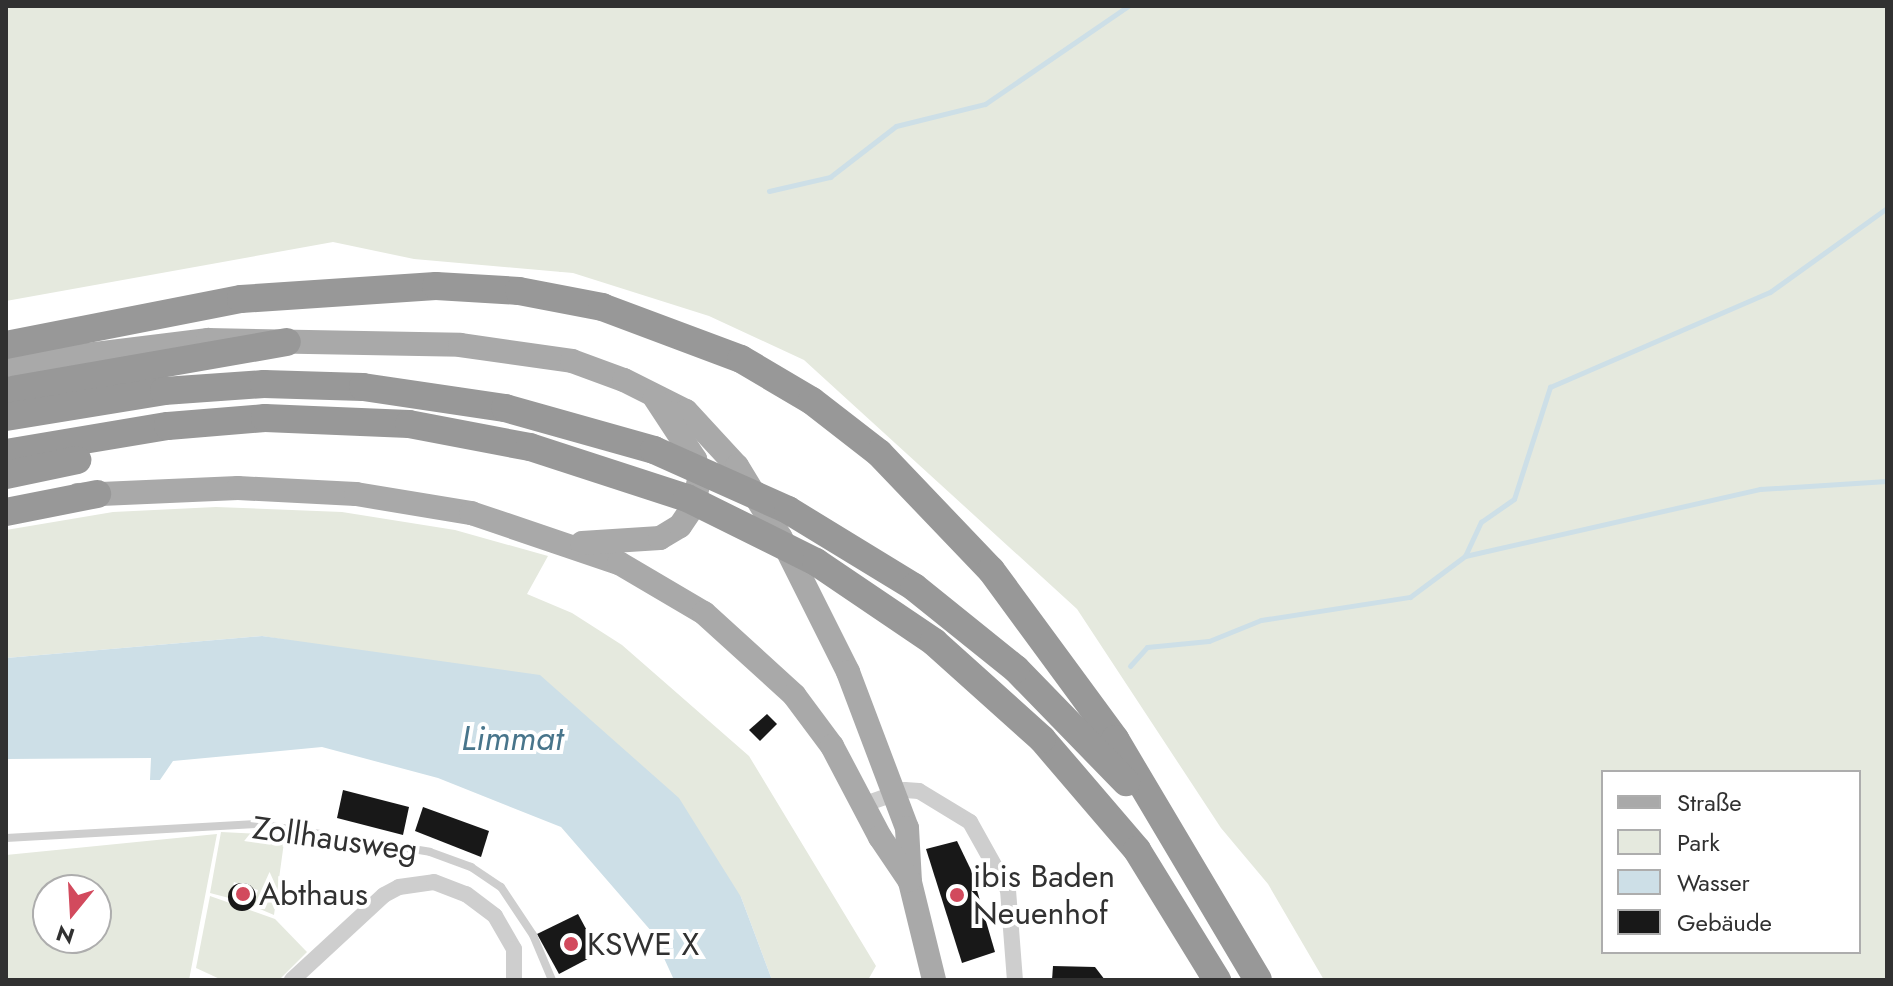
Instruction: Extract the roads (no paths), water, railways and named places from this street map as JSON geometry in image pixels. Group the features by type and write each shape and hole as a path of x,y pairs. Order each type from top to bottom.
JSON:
{"highway":[{"path":"6,345 208,304 356,287 408,285 510,290 618,311 726,352 812,401 927,497 1024,613 1115,739 1157,815 1220,911 1258,980"},
{"path":"6,391 287,342"},
{"path":"6,417 164,391 264,384 363,387 505,408 654,450 788,510 914,587 1016,669 1157,815"},
{"path":"6,475 170,445 265,418"},
{"path":"6,453 168,426 265,418 409,424 530,447 687,498 816,562 934,642 1042,739 1137,850 1217,980"},
{"path":"6,512 97,494"}],"main road":[{"path":"6,365 169,343 396,341 528,352 594,368 686,411 712,436 781,538 848,672 907,828 910,882 934,980"},
{"path":"571,543 660,538 680,526 694,505 699,479 695,459 651,392"},
{"path":"6,500 238,488 356,494 471,513 571,543 671,591 739,640 813,719 910,882"}],"street":[{"path":"865,804 896,793 933,796 970,822 984,838 1008,890 1015,980"},
{"path":"292,980 384,895 399,887 434,882 466,894 495,916 514,949 514,980"}],"lane":[{"name":"Zollhausweg","path":"6,838 258,824 430,852 471,867 501,887 533,935 552,980"}],"water":[{"name":"Limmat","path":"262,636 540,675 679,798 741,897 772,980 674,980 652,932 561,827 438,778 322,747 173,761 160,780 150,780 151,758 6,759 6,658"}],"waterway":[{"path":"769,191 830,177 896,126 985,104 1128,6"},
{"path":"1465,556 1481,522 1514,499 1550,387 1770,292 1887,208"},
{"path":"1130,666 1147,647 1209,641 1261,620 1410,597 1465,556 1760,489 1887,481"}],"place":[{"name":"Abthaus","path":"243,894"},
{"name":"ibis Baden Neuenhof","path":"957,895"},
{"name":"KSWE X","path":"571,944"}]}
